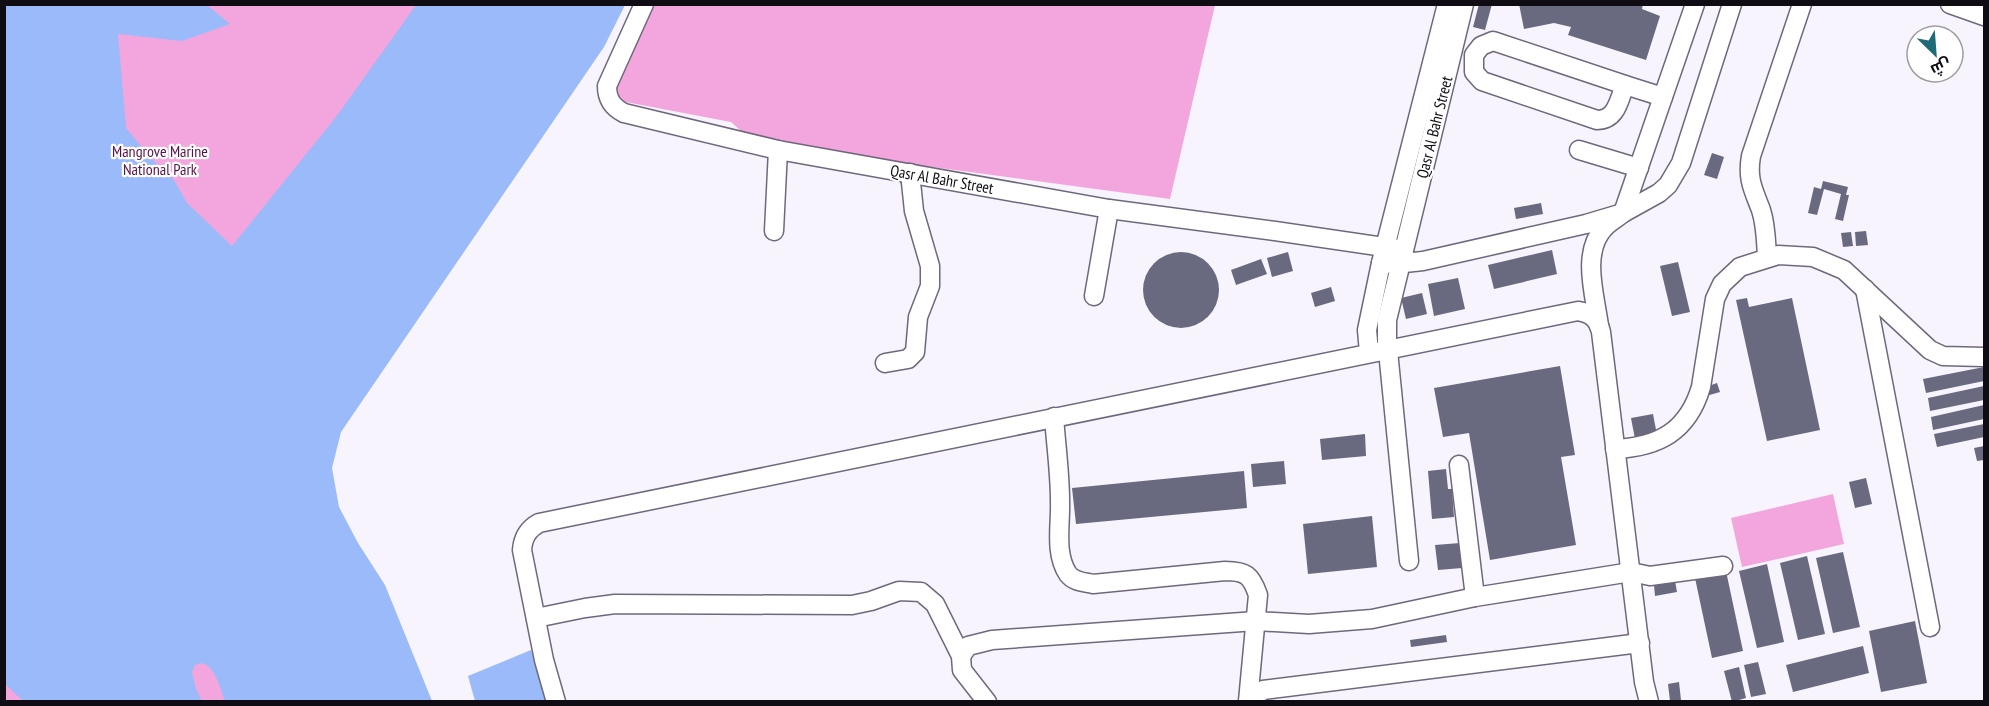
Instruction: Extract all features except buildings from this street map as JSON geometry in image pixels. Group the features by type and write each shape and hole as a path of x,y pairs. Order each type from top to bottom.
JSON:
{"street":[{"name":"Qasr Al Bahr Street","path":"644,4 608,81 608,96 612,105 624,113 778,150 1109,209 1275,231 1383,256 1403,257"},
{"name":"Qasr Al Bahr Street","path":"1369,352 1367,330 1383,256 1447,4"},
{"name":"Qasr Al Bahr Street","path":"1409,561 1386,334 1388,314 1464,4"},
{"path":"1623,213 1695,4"},
{"path":"1649,702 1644,682 1591,265 1593,247 1604,228 1623,213 1659,193 1675,174 1681,163 1732,4"},
{"path":"1767,257 1766,231 1750,180 1749,168 1802,4"},
{"path":"1950,4 1984,16"},
{"path":"1625,85 1614,113 1607,119 1598,120 1486,83 1474,72 1473,61 1481,46 1499,42 1663,97"},
{"path":"774,231 778,150"},
{"path":"1579,150 1639,168"},
{"path":"885,363 908,359 915,352 918,317 930,286 930,266 914,211 910,173"},
{"path":"1094,296 1109,209"},
{"path":"1403,257 1423,261 1623,213"},
{"path":"1615,449 1634,448 1654,443 1673,432 1688,416 1701,387 1717,291 1733,271 1767,257 1801,255 1824,260 1844,270 1930,350 1943,356 1984,357"},
{"path":"1865,289 1930,627"},
{"path":"556,702 544,660 522,550 524,537 539,523 1578,311 1591,315 1599,326"},
{"path":"1054,417 1060,499 1060,550 1069,576 1079,582 1093,584 1239,571 1247,575 1258,595 1248,701"},
{"path":"1459,465 1475,597"},
{"path":"961,656 968,646 992,640 1256,621 1309,624 1372,619 1475,597 1631,572 1650,576 1723,566"},
{"path":"536,618 615,604 852,604 871,601 899,591 921,592 935,604 961,656 962,670 987,702"},
{"path":"1248,701 1263,690 1640,643"}],"green space":[{"name":"Mangrove Marine National Park","path":"4,5 453,5 249,701 5,701"},
{"path":"654,5 1215,5 1170,199 754,143 731,122 610,99"},
{"path":"1833,494 1844,544 1742,567 1731,518"}],"water":[{"path":"4,5 207,5 230,24 182,41 118,34 126,128 151,158 174,180 187,203 232,246 336,117 416,5 625,5 604,47 341,432 332,468 339,507 358,543 385,585 432,701 225,701 211,669 202,663 195,665 192,672 202,701 23,701 5,684"},
{"path":"531,650 548,701 475,701 468,676"}]}
